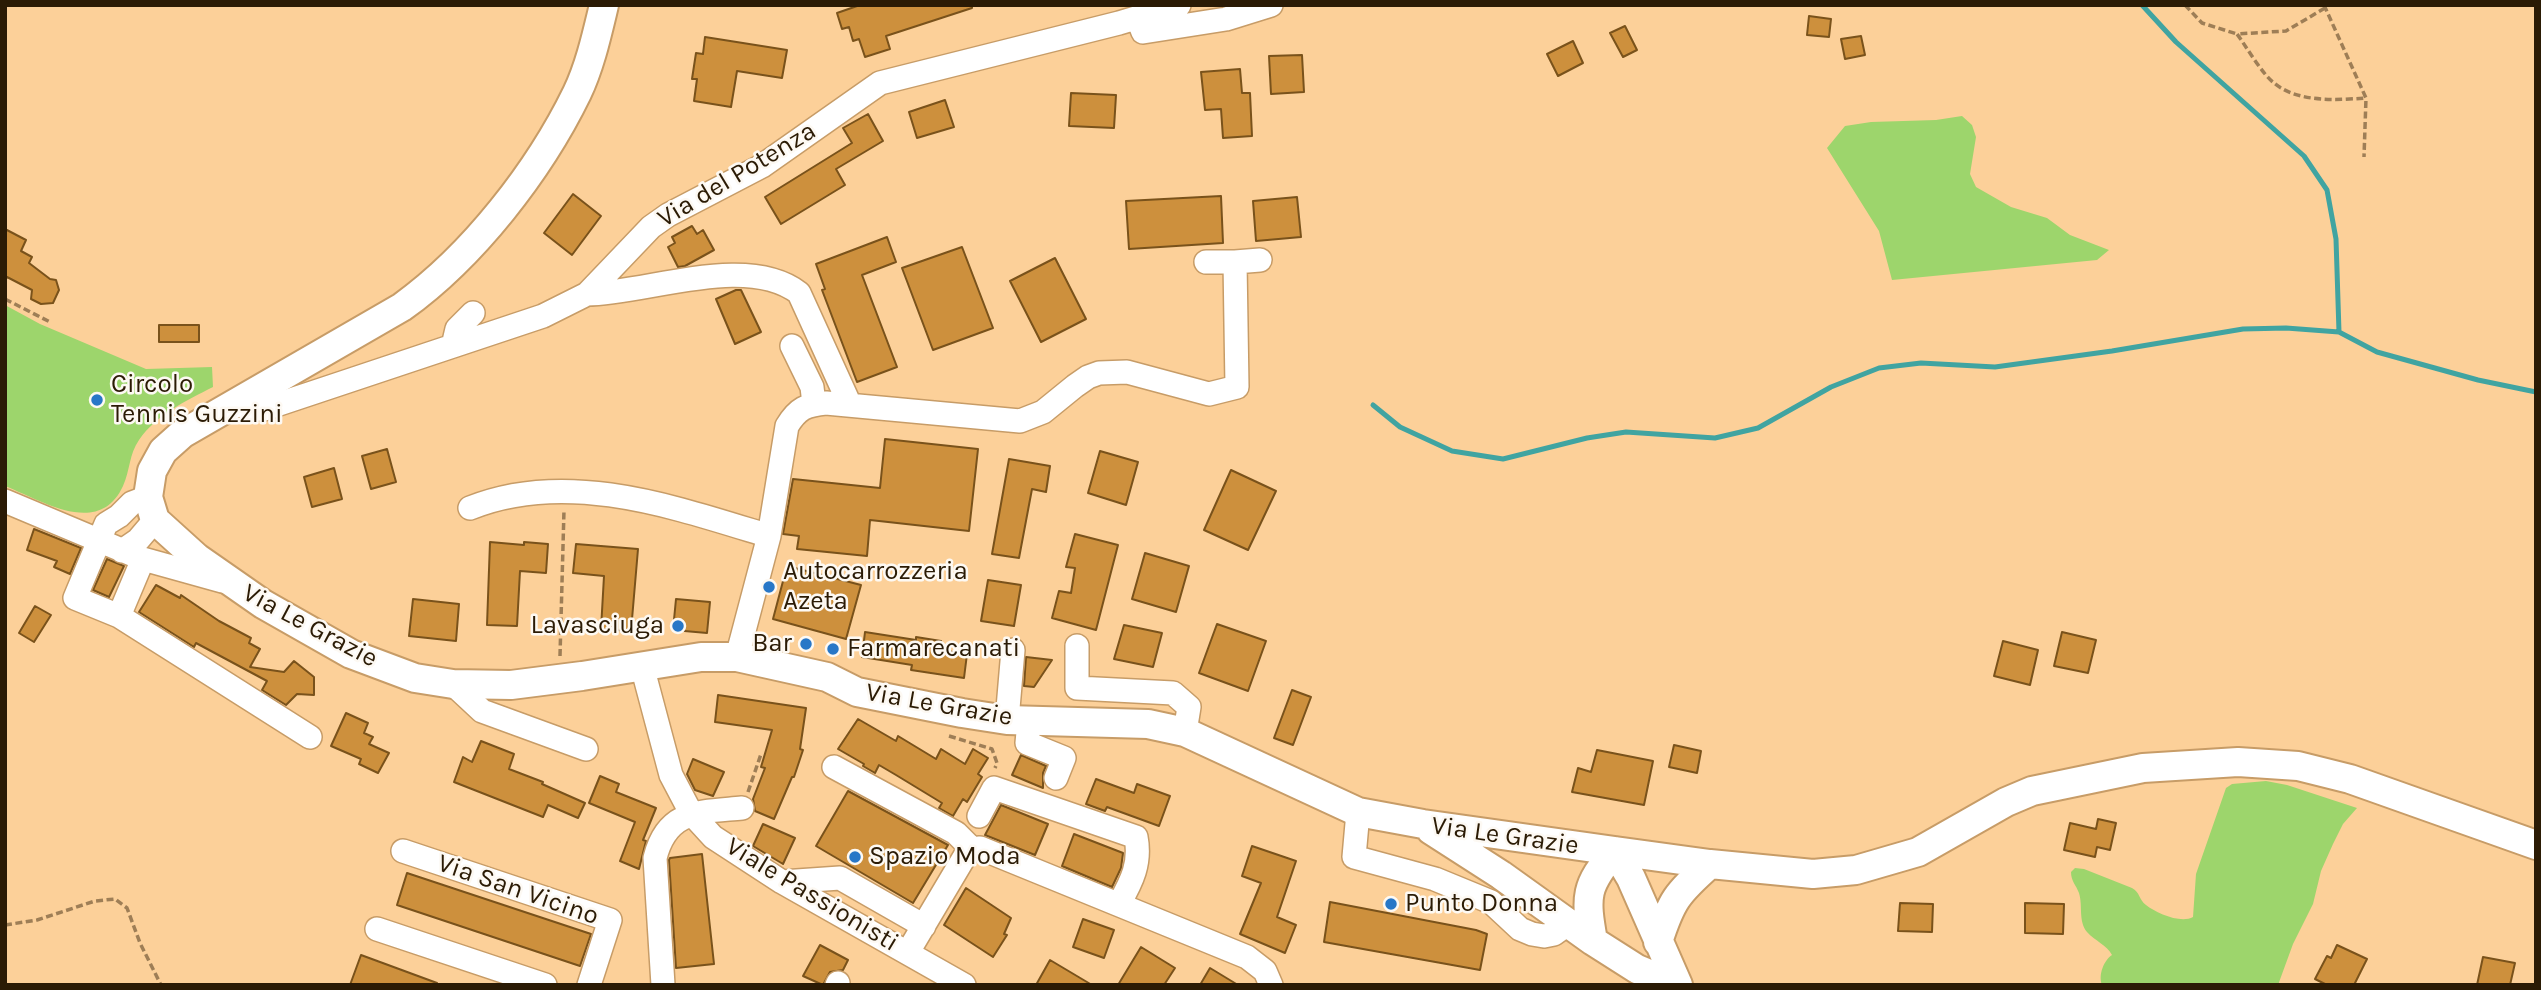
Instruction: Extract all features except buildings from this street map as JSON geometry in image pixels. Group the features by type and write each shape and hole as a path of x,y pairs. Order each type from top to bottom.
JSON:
{"main road":[{"path":"152,509 152,471 163,451 182,434 402,307 432,286 454,262 503,207 542,152 578,91 604,5"},
{"name":"Via Le Grazie","path":"152,509 197,558 263,604 351,654 415,678 453,684 510,685 701,657 737,657 827,677 857,692 962,713 1018,720 1148,724 1185,732 1358,812 1423,824 1710,864 1813,874 1856,870 1918,852 2006,802 2032,791 2143,768 2238,762 2298,766 2350,779 2536,845"},
{"path":"1423,824 1637,969 1677,985"},
{"path":"1593,941 1588,913 1589,892 1594,876 1615,851 1631,878 1677,985"},
{"path":"1658,942 1669,908 1684,886 1710,864"}],"street":[{"name":"Via del Potenza","path":"238,402 253,409 264,408 543,316 587,294 651,227 668,215 762,166 880,83 1138,19 1179,5"},
{"path":"1138,19 1143,32 1226,19 1271,5"},
{"path":"1206,262 1260,260"},
{"path":"737,657 769,536 787,426 796,412 814,404 850,405 1020,421 1043,412 1082,381 1099,373 1127,373 1209,394 1237,387 1235,262"},
{"path":"587,294 606,294 642,285 726,277 762,276 789,285 799,293 850,405"},
{"path":"453,346 457,329 473,313"},
{"path":"792,346 812,387 814,404"},
{"path":"470,508 496,497 565,491 620,497 663,506 769,536"},
{"name":"Via Le Grazie","path":"5,501 132,555 232,583"},
{"path":"119,616 132,555 152,509 132,502 120,516 106,524 75,598 119,616 310,737"},
{"path":"1077,646 1077,688 1173,694 1189,707 1185,732"},
{"path":"1013,650 1018,720 1027,743 1064,758 1056,778"},
{"name":"Viale Passionisti","path":"642,667 671,775 691,813 713,837 782,882 908,952 934,977 964,985"},
{"path":"453,684 482,711 586,749"},
{"path":"834,767 956,833 972,849"},
{"path":"979,816 994,788 1136,837 1139,853 1135,874 1119,904"},
{"path":"663,985 654,858 658,843 668,828 691,813 742,808"},
{"path":"1358,812 1354,857 1435,879 1492,902 1520,929 1532,934 1554,934 1568,924"},
{"path":"908,952 965,856 972,849 980,848 1247,957 1265,971 1271,985"},
{"name":"Via San Vicino","path":"403,851 610,920 589,985"},
{"path":"782,882 840,878 924,926"},
{"path":"377,929 545,985"}],"path":[{"path":"2185,5 2202,23 2237,34 2286,31 2325,7 2366,98 2364,157"},
{"path":"2237,34 2274,83 2299,95 2336,100 2366,98"},
{"path":"5,299 50,322"},
{"path":"559,679 565,491"},
{"path":"936,733 992,749 998,763 991,775"},
{"path":"742,808 761,754"},
{"path":"5,925 37,920 95,901 115,899 127,908 140,943 161,985"}],"green space":[{"path":"1962,116 1972,125 1976,137 1970,174 1976,187 2011,207 2047,218 2070,235 2109,250 2097,260 1892,280 1879,231 1827,148 1845,126"},
{"name":"Circolo Tennis Guzzini","path":"5,305 40,324 146,369 212,367 213,387 173,409 146,431 133,451 123,486 113,502 100,510 85,513 69,511 5,486"},
{"path":"2266,781 2287,785 2357,808 2343,824 2333,844 2321,871 2313,904 2293,944 2278,985 2102,985 2102,968 2112,955 2084,928 2079,893 2071,872 2075,868 2084,869 2132,888 2146,905 2169,917 2193,917 2196,874 2226,788 2232,784"}],"waterway":[{"path":"2142,5 2176,42 2304,156 2327,190 2336,239 2339,332"},
{"path":"1373,405 1400,427 1452,451 1503,459 1587,438 1626,432 1715,438 1758,428 1831,387 1879,368 1921,363 1995,367 2243,329 2286,328 2339,332 2377,352 2478,380 2536,392"}],"place":[{"name":"Circolo Tennis Guzzini","path":"97,400"},
{"name":"Autocarrozzeria Azeta","path":"769,587"},
{"name":"Lavasciuga","path":"678,626"},
{"name":"Bar","path":"806,644"},
{"name":"Farmarecanati","path":"833,649"},
{"name":"Spazio Moda","path":"855,857"},
{"name":"Punto Donna","path":"1391,904"}]}
